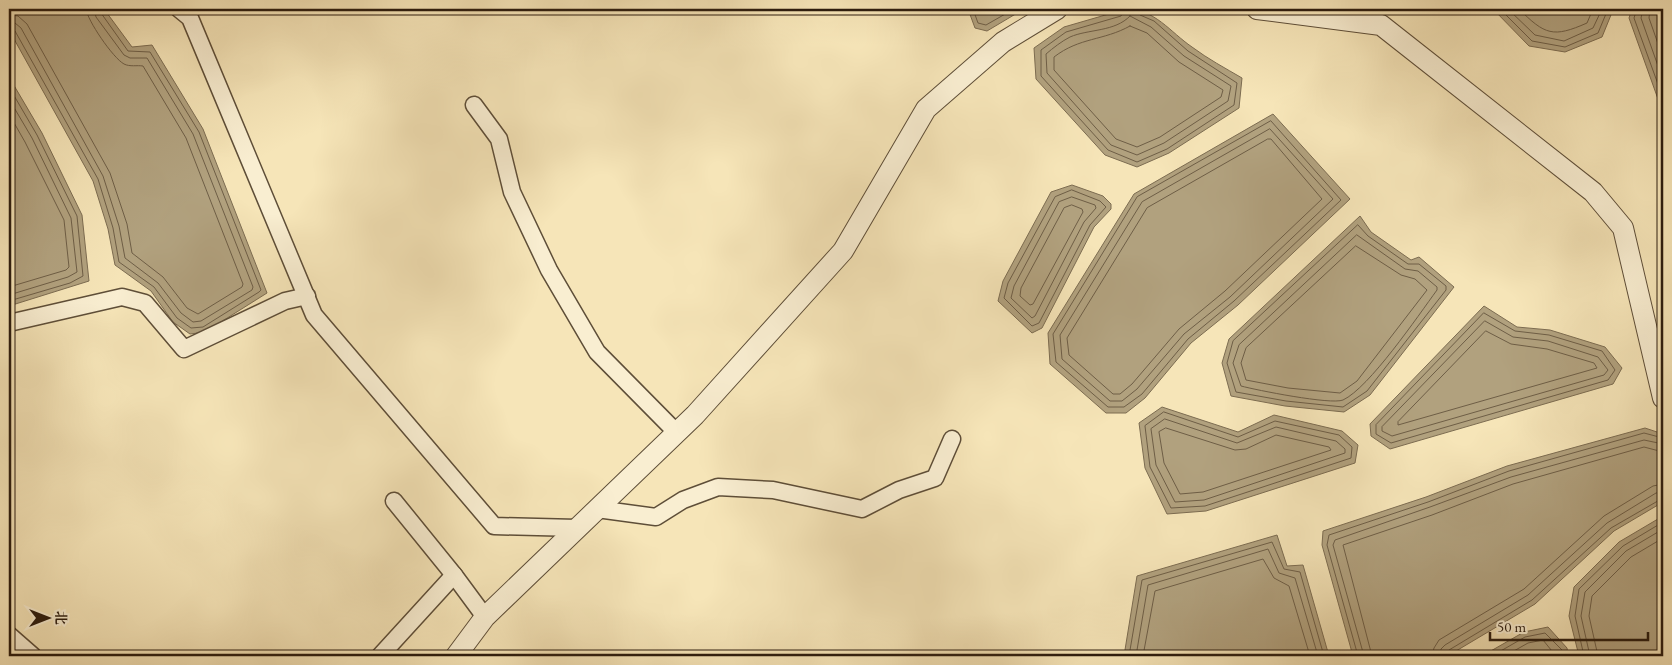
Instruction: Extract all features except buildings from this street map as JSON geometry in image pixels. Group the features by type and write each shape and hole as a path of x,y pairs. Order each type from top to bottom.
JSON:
{"street":[{"path":"179,9 190,18 314,315 494,526 577,528"},
{"path":"456,656 484,617 676,433 843,250 926,109 1003,42 1057,9"},
{"path":"1258,9 1381,25 1593,192 1623,228 1663,398"},
{"path":"474,105 500,139 512,192 549,270 597,352 676,433"},
{"path":"9,322 122,297 145,303 184,349 285,301 307,296"},
{"path":"596,510 656,518 683,500 718,487 772,490 862,509 899,490 935,478 952,439"},
{"path":"394,501 454,575 484,617"},
{"path":"380,656 454,575"},
{"path":"9,635 33,656"}],"water":[{"path":"9,9 104,9 132,47 152,45 203,129 267,293 205,332 190,334 173,322 151,291 115,265 108,229 93,181 9,30"},
{"path":"968,9 1024,9 987,31 975,28"},
{"path":"1126,9 1136,10 1154,17 1198,51 1242,78 1239,108 1169,153 1137,167 1105,155 1036,79 1034,48 1064,27"},
{"path":"1493,9 1613,10 1602,37 1565,52 1529,46"},
{"path":"1632,9 1663,9 1663,113 1629,18"},
{"path":"9,77 42,133 82,215 89,281 9,306"},
{"path":"1273,114 1350,199 1238,305 1191,343 1145,398 1126,413 1106,413 1050,364 1048,333 1134,194"},
{"path":"1072,185 1103,196 1111,204 1111,209 1094,227 1042,328 1032,333 998,301 1003,281 1051,192"},
{"path":"1360,216 1371,232 1411,260 1419,257 1454,287 1370,395 1344,412 1285,406 1231,396 1222,363 1229,339"},
{"path":"1484,306 1517,327 1550,330 1605,347 1622,368 1613,384 1390,449 1371,436 1370,424"},
{"path":"1162,407 1238,432 1274,415 1342,431 1358,445 1355,463 1206,511 1167,514 1145,468 1139,423"},
{"path":"1645,428 1663,434 1663,502 1614,531 1535,604 1451,654 1443,656 1353,656 1322,545 1323,531 1426,497 1507,466"},
{"path":"1663,516 1663,656 1579,656 1569,616 1574,587 1619,542"},
{"path":"1277,535 1287,566 1303,565 1329,656 1124,656 1137,576"},
{"path":"1548,627 1567,648 1568,656 1482,656 1524,632"}]}
